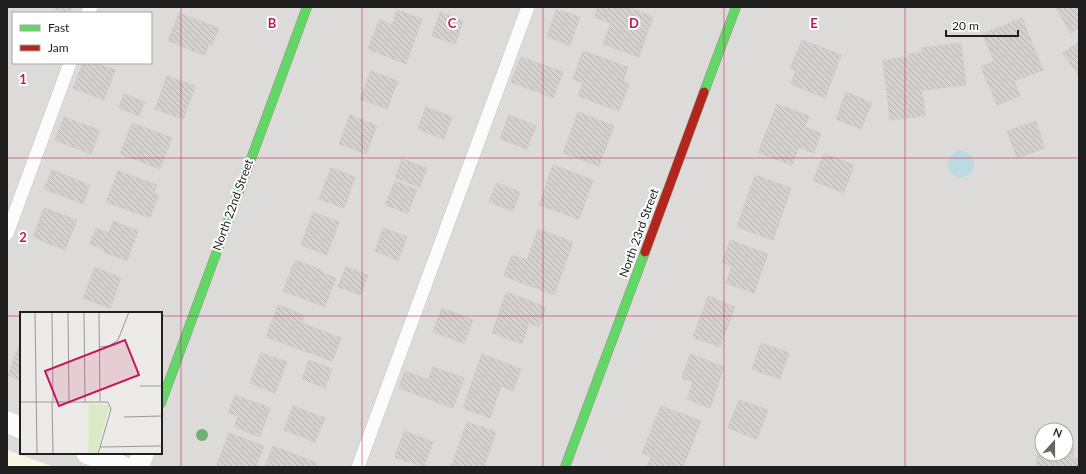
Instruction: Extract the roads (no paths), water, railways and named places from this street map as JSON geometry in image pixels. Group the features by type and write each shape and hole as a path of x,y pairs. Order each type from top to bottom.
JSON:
{"street":[{"name":"North 22nd Street","path":"162,400 307,7"},
{"name":"North 23rd Street","path":"565,467 736,7"},
{"path":"7,422 20,428"},
{"path":"90,454 124,467"},
{"path":"138,467 143,454"}],"lane":[{"path":"358,467 528,7"},
{"path":"7,234 70,64"}],"water":[{"path":"961,151 970,155 974,164 970,173 961,177 952,173 948,164 952,155"}]}
